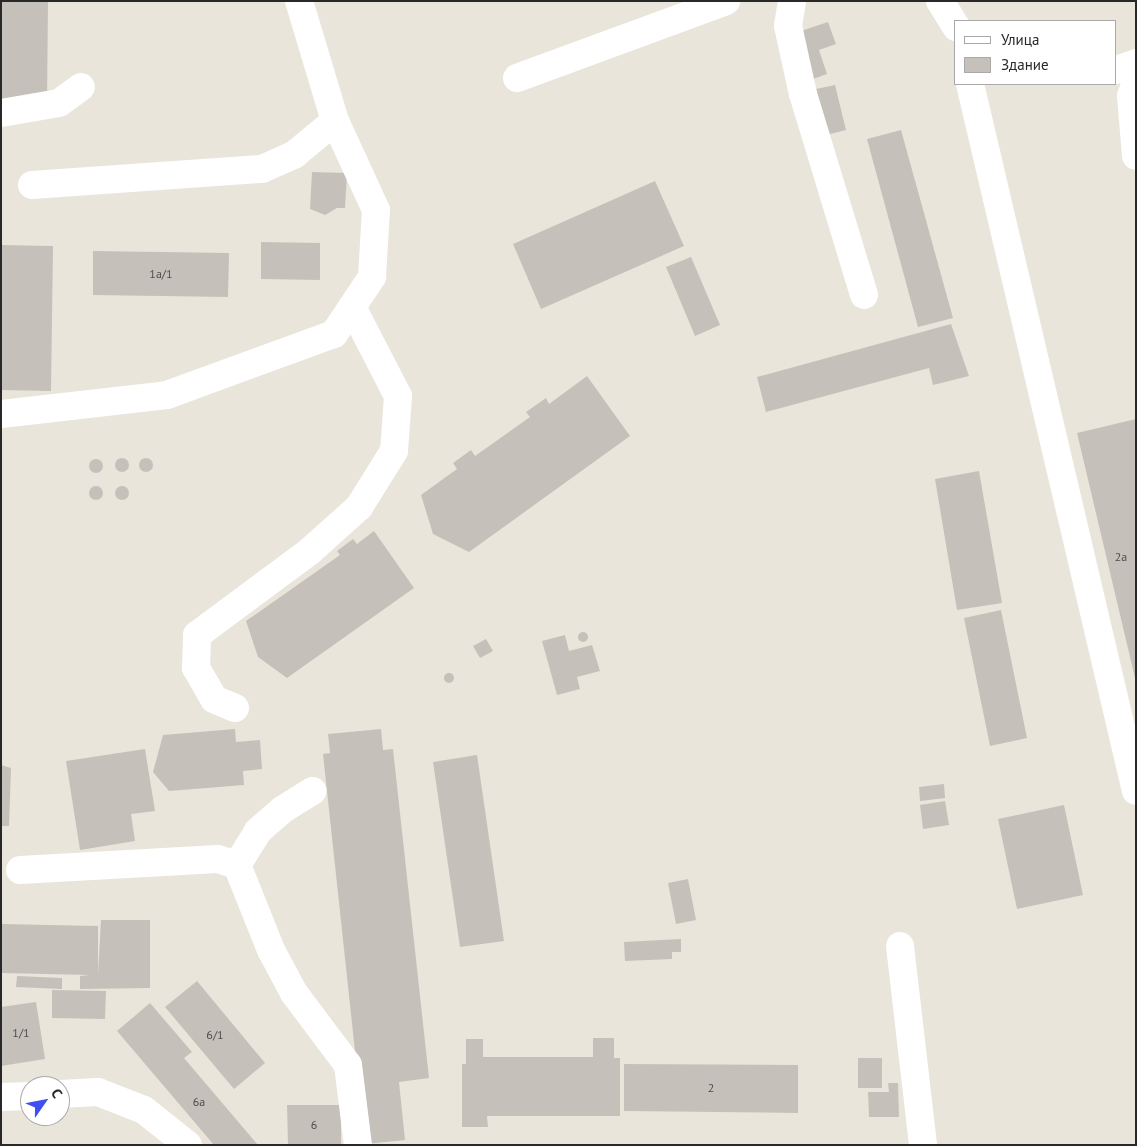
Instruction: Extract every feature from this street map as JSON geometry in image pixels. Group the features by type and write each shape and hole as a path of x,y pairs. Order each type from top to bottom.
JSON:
{"street":[{"path":"1,414 167,395 334,334 372,277 376,210 335,121 299,1"},
{"path":"517,78 726,1"},
{"path":"792,1 788,26 803,94 864,295"},
{"path":"940,1 954,23"},
{"path":"952,1 955,20"},
{"path":"1117,70 1136,63"},
{"path":"1136,81 1130,96 1136,156"},
{"path":"970,85 1136,791"},
{"path":"1,113 59,103 81,88"},
{"path":"32,185 262,169 295,154 335,121"},
{"path":"235,708 214,699 196,668 197,634 310,551 359,507 394,452 398,396 352,307"},
{"path":"237,865 258,831 282,810 314,791"},
{"path":"20,870 218,859 237,865"},
{"path":"237,865 255,914 290,984 348,1065 358,1145"},
{"path":"900,946 923,1145"},
{"path":"70,1093 98,1092 144,1110 188,1145"},
{"path":"1,1097 20,1096"}],"building":[{"path":"1,1 48,1 47,104 1,103"},
{"path":"828,22 836,44 819,50 827,74 813,79 798,32"},
{"path":"835,85 846,130 826,135 816,89"},
{"path":"901,130 953,318 918,327 867,139"},
{"path":"312,172 347,173 345,208 337,208 325,215 310,209"},
{"path":"655,181 684,246 541,309 513,244"},
{"path":"261,242 320,243 320,280 261,279"},
{"path":"1,245 53,246 51,391 1,390"},
{"path":"93,251 229,253 228,297 93,295"},
{"path":"691,257 720,325 695,336 666,267"},
{"path":"951,324 969,376 933,385 929,368 766,412 757,377"},
{"path":"587,376 630,436 469,552 433,534 421,495 457,469 453,463 471,450 475,456 530,417 526,412 546,398 549,404"},
{"path":"1136,419 1136,678 1135,678 1077,433"},
{"path":"119,458 125,458 129,465 125,472 119,472 115,468 115,462"},
{"path":"146,458 151,460 153,465 151,470 146,472 141,470 139,465 141,460"},
{"path":"93,459 99,459 103,466 99,473 93,473 89,469 89,463"},
{"path":"979,471 1002,603 957,610 935,479"},
{"path":"96,486 101,488 103,493 101,498 96,500 91,498 89,493 91,488"},
{"path":"119,486 125,486 129,493 125,500 119,500 115,496 115,490"},
{"path":"374,531 414,588 287,678 258,657 246,621 340,555 337,551 353,539 357,544"},
{"path":"1001,610 1027,738 990,746 964,618"},
{"path":"581,632 585,632 588,637 587,641 581,642 578,639 578,635"},
{"path":"565,635 569,651 592,645 600,671 577,677 580,689 557,695 542,641"},
{"path":"486,639 493,651 480,658 473,646"},
{"path":"447,673 451,673 454,678 453,682 447,683 444,680 444,676"},
{"path":"235,729 236,742 260,740 262,769 243,771 244,785 169,791 153,772 163,735"},
{"path":"381,729 383,750 393,749 429,1078 399,1082 405,1140 365,1144 323,754 330,753 328,734"},
{"path":"145,749 155,811 131,814 135,841 80,850 66,761"},
{"path":"477,755 504,941 460,947 433,762"},
{"path":"1,765 11,768 9,826 1,826"},
{"path":"944,784 945,798 920,801 919,787"},
{"path":"945,801 949,825 923,829 920,805"},
{"path":"1064,805 1083,895 1017,909 998,819"},
{"path":"688,879 696,920 676,924 668,883"},
{"path":"101,920 150,920 150,988 80,989 80,976 89,975 1,973 1,924 98,926 98,975"},
{"path":"681,939 681,952 672,952 672,959 625,961 624,942"},
{"path":"17,976 62,978 62,989 16,987"},
{"path":"197,981 265,1063 234,1089 165,1007"},
{"path":"52,990 106,991 105,1019 52,1018"},
{"path":"36,1002 45,1059 1,1066 1,1007"},
{"path":"150,1003 192,1052 184,1058 258,1145 214,1145 117,1031"},
{"path":"593,1038 614,1038 614,1058 620,1058 620,1116 487,1116 488,1127 462,1127 462,1064 466,1064 466,1039 483,1039 483,1057 593,1057"},
{"path":"858,1058 882,1058 882,1088 858,1088"},
{"path":"624,1064 798,1065 798,1113 624,1111"},
{"path":"888,1083 898,1083 899,1117 869,1117 868,1092 889,1092"},
{"path":"287,1105 341,1105 341,1145 288,1145"}]}
